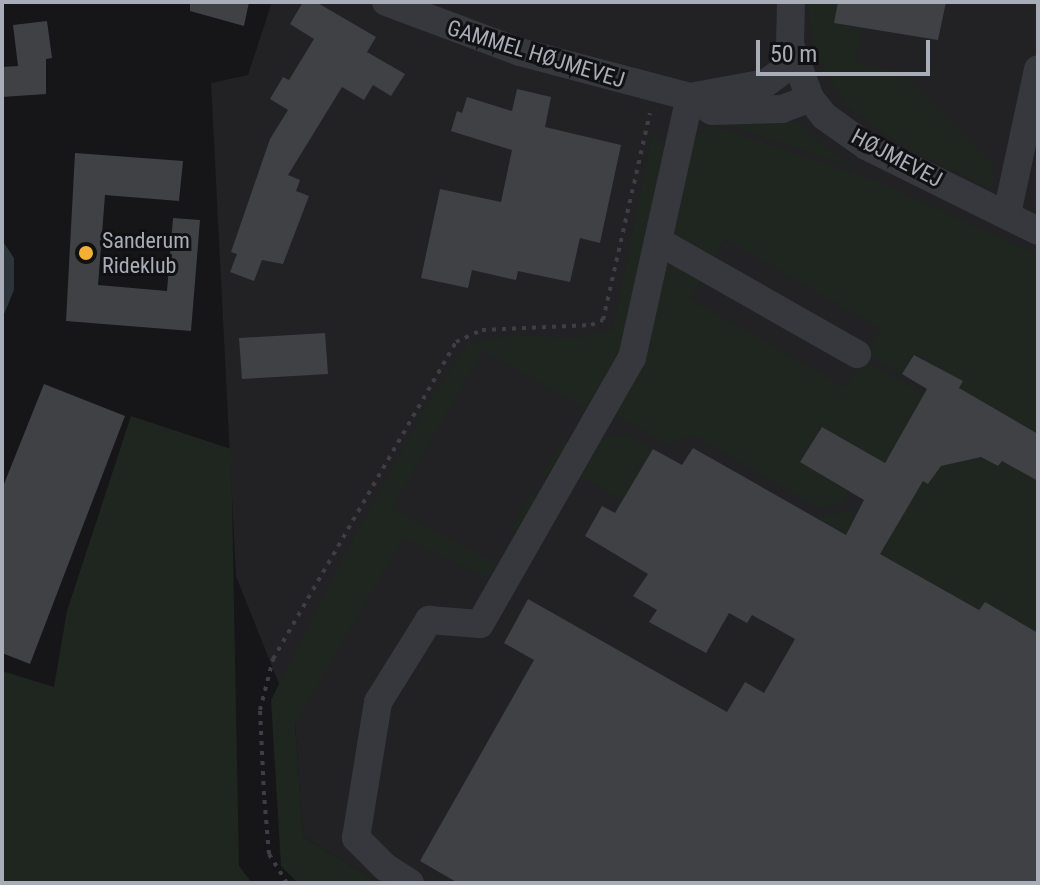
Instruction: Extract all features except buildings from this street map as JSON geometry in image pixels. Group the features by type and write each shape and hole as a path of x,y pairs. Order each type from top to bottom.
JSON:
{"street":[{"name":"GAMMEL HØJMEVEJ","path":"386,2 520,52 690,97 712,111 782,109 810,98"},
{"name":"HØJMEVEJ","path":"791,2 790,44 810,98 824,116 866,146 1038,231"},
{"name":"GAMMEL HØJMEVEJ","path":"690,97 766,83 796,61"},
{"path":"1007,214 1038,69"},
{"path":"410,883 385,867 356,838 378,702 429,620 480,624 632,358 690,97"},
{"path":"658,241 857,354"}],"path":[{"path":"287,883 269,854 264,795 260,710 273,659 456,342 482,330 591,325 603,320 655,89"}],"shaded area":[{"path":"272,2 1038,2 1038,883 380,883 303,837 295,724 236,576 211,83 248,75"},
{"path":"807,2 838,2 834,23 861,29 856,63 887,69 912,82 994,166 993,190 904,147 850,109 816,56"},
{"path":"780,118 799,122 831,153 859,169 720,122"},
{"path":"711,125 876,181 1038,255 1038,434 959,388 963,381 915,355 902,374 866,354 880,329 726,239 711,261 670,233 694,139"},
{"path":"652,135 665,145 621,349 588,410 483,350 392,508 500,565 485,577 403,538 295,724 303,837 380,883 298,883 281,866 271,700 343,558 430,400 468,344 512,335 574,338 613,330"},
{"path":"2,240 14,258 14,290 2,319"},
{"path":"666,261 704,275 690,299 846,388 862,359 929,398 921,399 876,479 870,454 821,427 801,462 848,491 843,502 819,508 693,435 668,444 612,413"},
{"path":"131,416 231,449 239,866 252,883 2,883 2,671 54,687 67,611"},
{"path":"625,433 653,449 623,500 578,475 597,441"},
{"path":"564,440 568,444 546,478 543,472"},
{"path":"981,457 997,466 1002,461 1038,481 1038,633 985,602 979,610 873,550 923,481 929,484 941,466"},
{"path":"531,493 541,497 520,530 512,528"},
{"path":"851,510 863,516 851,537 821,520 824,515"}],"place":[{"name":"Sanderum Rideklub","path":"86,253"}]}
